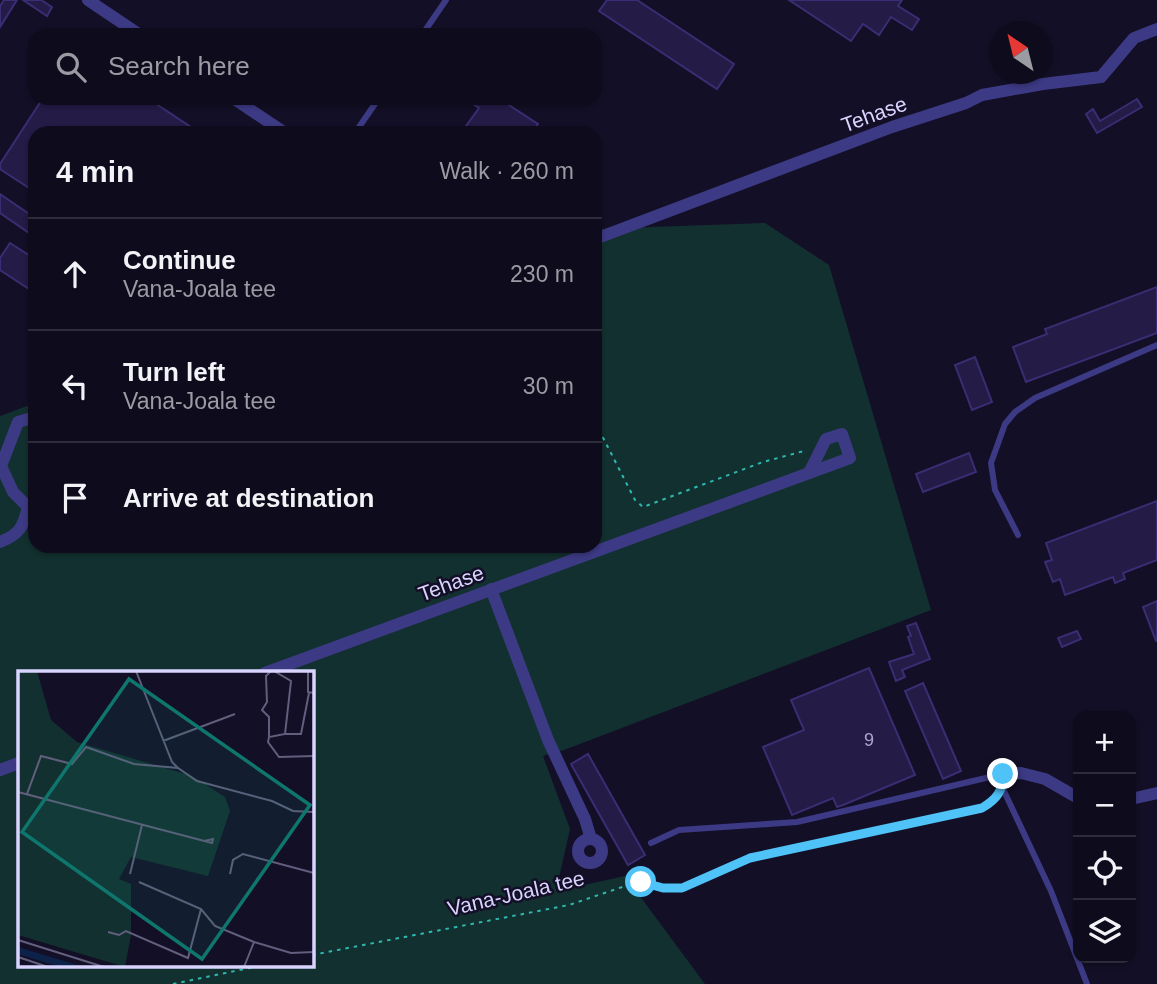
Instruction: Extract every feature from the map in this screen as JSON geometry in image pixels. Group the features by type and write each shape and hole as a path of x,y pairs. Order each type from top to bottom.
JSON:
{"street":[{"path":"88,0 130,28"},
{"name":"Tehase","path":"602,236 982,95 1101,77 1134,38 1157,29"},
{"path":"243,105 275,126"},
{"path":"0,542 13,537 24,525 27,507 13,492 1,466 18,422 28,418"},
{"name":"Tehase","path":"602,549 809,473"},
{"name":"Tehase","path":"270,671 590,553"},
{"name":"Vana-Joala tee","path":"491,589 548,740 585,819 591,839"},
{"path":"0,770 18,763"},
{"path":"1003,774 1021,773 1045,779 1073,794"},
{"path":"1136,798 1157,793"}],"lane":[{"path":"427,28 446,0"},
{"path":"360,126 374,105"},
{"path":"1018,535 995,490 991,463 1005,424 1015,412 1035,398 1157,345"},
{"path":"651,843 679,830 797,822 1003,774 1003,789 1051,891 1087,984"}],"path":[{"path":"602,436 635,500 643,507 763,462 804,451"},
{"name":"Vana-Joala tee","path":"313,955 569,905 634,883 672,890 682,888 750,858 982,808 1003,789"},
{"path":"173,984 254,967"}],"green space":[{"path":"765,223 829,265 931,610 543,756 570,829 556,891 625,876 705,984 0,984 0,416 28,406 28,553 602,553 602,229"}],"building":[{"path":"4,0 17,0 0,27 0,6"},
{"path":"23,0 41,0 52,7 47,16"},
{"path":"607,0 637,0 734,64 717,89 599,11"},
{"path":"789,0 902,0 898,6 919,19 912,30 891,17 879,35 863,24 851,41"},
{"path":"1137,99 1142,107 1097,133 1086,114 1093,109 1100,121"},
{"path":"38,105 158,105 189,126 28,126 28,187 0,169 0,164"},
{"path":"474,105 509,105 538,124 466,126 479,108"},
{"path":"0,194 28,213 28,232 0,213"},
{"path":"10,243 28,255 28,288 0,270 0,258"},
{"path":"1157,287 1157,333 1026,382 1013,347 1047,334 1045,329"},
{"path":"975,357 992,402 972,410 955,365"},
{"path":"969,453 976,472 923,492 916,474"},
{"path":"1157,501 1157,560 1123,573 1125,579 1115,583 1113,577 1065,595 1060,579 1053,582 1045,562 1052,560 1046,543"},
{"path":"1157,601 1157,641 1156,641 1143,607"},
{"path":"916,623 930,659 902,670 905,677 896,681 889,662 914,654 907,626"},
{"path":"1077,631 1081,639 1062,647 1058,638"},
{"path":"869,668 915,775 837,807 833,798 792,815 763,747 804,730 791,700"},
{"path":"923,683 961,771 943,779 905,691"},
{"path":"588,754 645,855 628,865 571,764"}],"route":[{"path":"641,882 672,890 682,888 750,858 982,808 1003,789 1003,774"}]}
